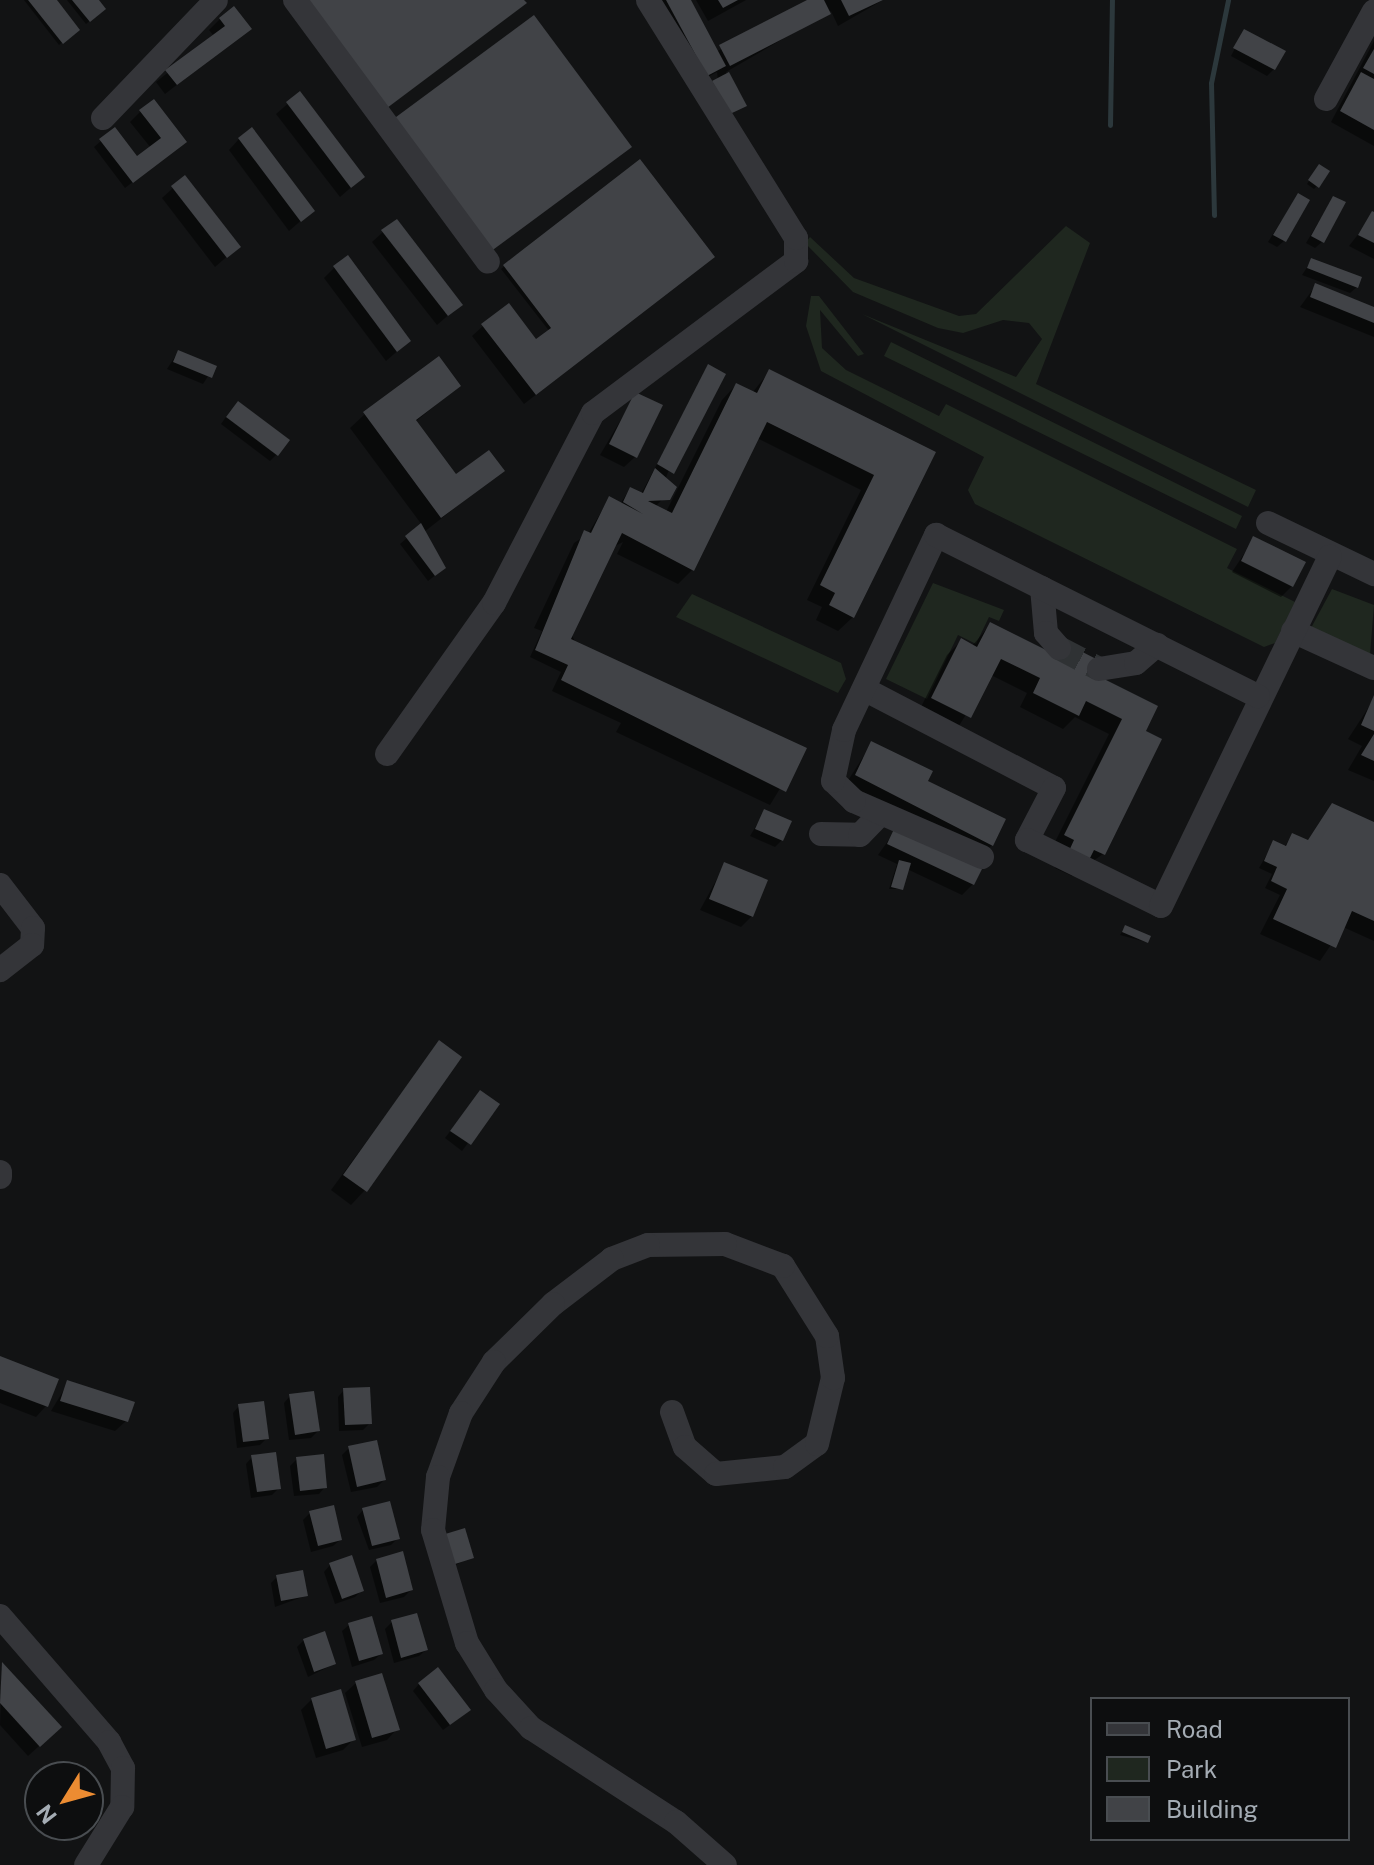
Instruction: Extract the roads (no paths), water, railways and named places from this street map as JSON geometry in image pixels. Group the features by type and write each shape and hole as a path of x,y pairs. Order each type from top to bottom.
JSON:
{"street":[{"path":"103,118 216,0"},
{"path":"295,0 488,262"},
{"path":"387,754 494,603 593,413 796,261 796,238 648,0"},
{"path":"1326,99 1374,11"},
{"path":"1268,523 1330,557 1374,574"},
{"path":"982,857 881,813 833,781 864,689 936,535 1258,696"},
{"path":"864,689 1054,788 1027,840 1161,906 1258,696 1330,557"},
{"path":"1042,588 1046,633 1059,648"},
{"path":"1293,631 1374,668"},
{"path":"1099,669 1136,663 1157,645"},
{"path":"821,834 860,835 881,813"},
{"path":"0,885 33,928 32,945 0,970"},
{"path":"672,1412 685,1447 716,1474 785,1467 817,1444 831,1401 829,1347 783,1266 744,1248 674,1242 629,1250 564,1295 494,1362 461,1413 438,1477 433,1530 467,1643 496,1690 531,1728 676,1822 725,1865"},
{"path":"0,1616 109,1742 123,1768 122,1807 86,1865"}],"waterway":[{"path":"1110,125 1112,0"},
{"path":"1214,215 1211,83 1228,0"}],"tunnel":[{"path":"1059,648 1099,669"}]}
